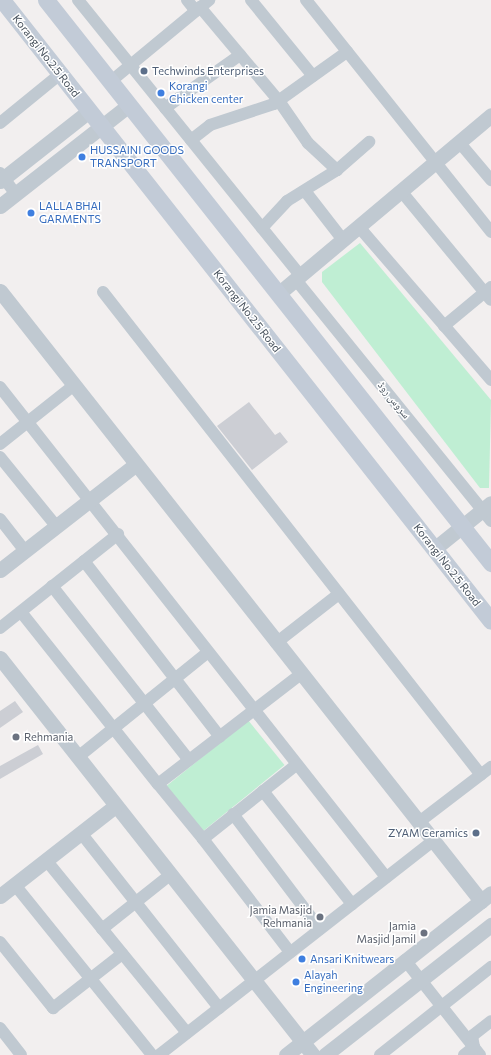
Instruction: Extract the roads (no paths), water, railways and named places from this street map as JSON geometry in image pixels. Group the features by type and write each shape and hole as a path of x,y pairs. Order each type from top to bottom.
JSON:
{"main road":[{"name":"Korangi No.2.5 Road","path":"2,0 491,621"},
{"path":"46,0 491,563"}],"street":[{"name":"سروس روڈ","path":"78,0 262,228 298,278 488,511"},
{"path":"187,0 202,6 240,55 279,101 308,143 337,170"},
{"path":"250,0 313,76"},
{"path":"306,0 491,232"},
{"path":"110,82 202,6"},
{"path":"191,140 210,125 252,114 279,101 347,52"},
{"path":"165,108 240,55"},
{"path":"0,123 60,74"},
{"path":"0,206 129,105"},
{"path":"16,194 1,177 89,111"},
{"path":"278,294 491,116"},
{"path":"262,228 287,201 337,170 369,142"},
{"path":"459,142 491,180"},
{"path":"305,191 343,240"},
{"path":"401,191 489,293 444,326"},
{"path":"359,227 491,380"},
{"path":"0,291 73,386 433,841 486,897 286,1055"},
{"path":"103,292 481,775"},
{"path":"0,444 73,386"},
{"path":"0,387 91,499 253,711 386,877"},
{"path":"0,457 56,526"},
{"path":"0,570 136,464"},
{"path":"434,549 462,526 488,511"},
{"path":"0,519 25,550"},
{"path":"0,628 118,534"},
{"path":"84,561 220,737"},
{"path":"52,586 189,760"},
{"path":"276,642 339,594"},
{"path":"21,612 203,839 290,952"},
{"path":"78,757 208,652"},
{"path":"0,658 115,806 313,1055"},
{"path":"158,784 301,674"},
{"path":"203,839 296,765"},
{"path":"419,822 491,767"},
{"path":"263,791 352,904"},
{"path":"0,896 115,806"},
{"path":"233,814 320,929"},
{"path":"81,833 219,1008"},
{"path":"159,1055 433,841"},
{"path":"46,860 187,1033"},
{"path":"102,929 137,904 170,875"},
{"path":"15,885 152,1055"},
{"path":"325,1055 491,925"},
{"path":"0,942 52,1008 122,954"},
{"path":"406,960 477,1051"},
{"path":"380,1055 491,967"},
{"path":"477,1051 472,1036 491,1021"},
{"path":"0,1028 21,1055"},
{"path":"464,1055 477,1051"}],"place":[{"name":"Techwinds Enterprises","path":"144,71"},
{"name":"Korangi Chicken center","path":"161,93"},
{"name":"HUSSAINI GOODS TRANSPORT","path":"82,157"},
{"name":"LALLA BHAI GARMENTS","path":"31,213"},
{"name":"Rehmania","path":"16,737"},
{"name":"ZYAM Ceramics","path":"476,833"},
{"name":"Jamia Masjid Rehmania","path":"320,917"},
{"name":"Jamia Masjid Jamil","path":"424,933"},
{"name":"Ansari Knitwears","path":"302,959"},
{"name":"Alayah Engineering","path":"296,982"}]}
